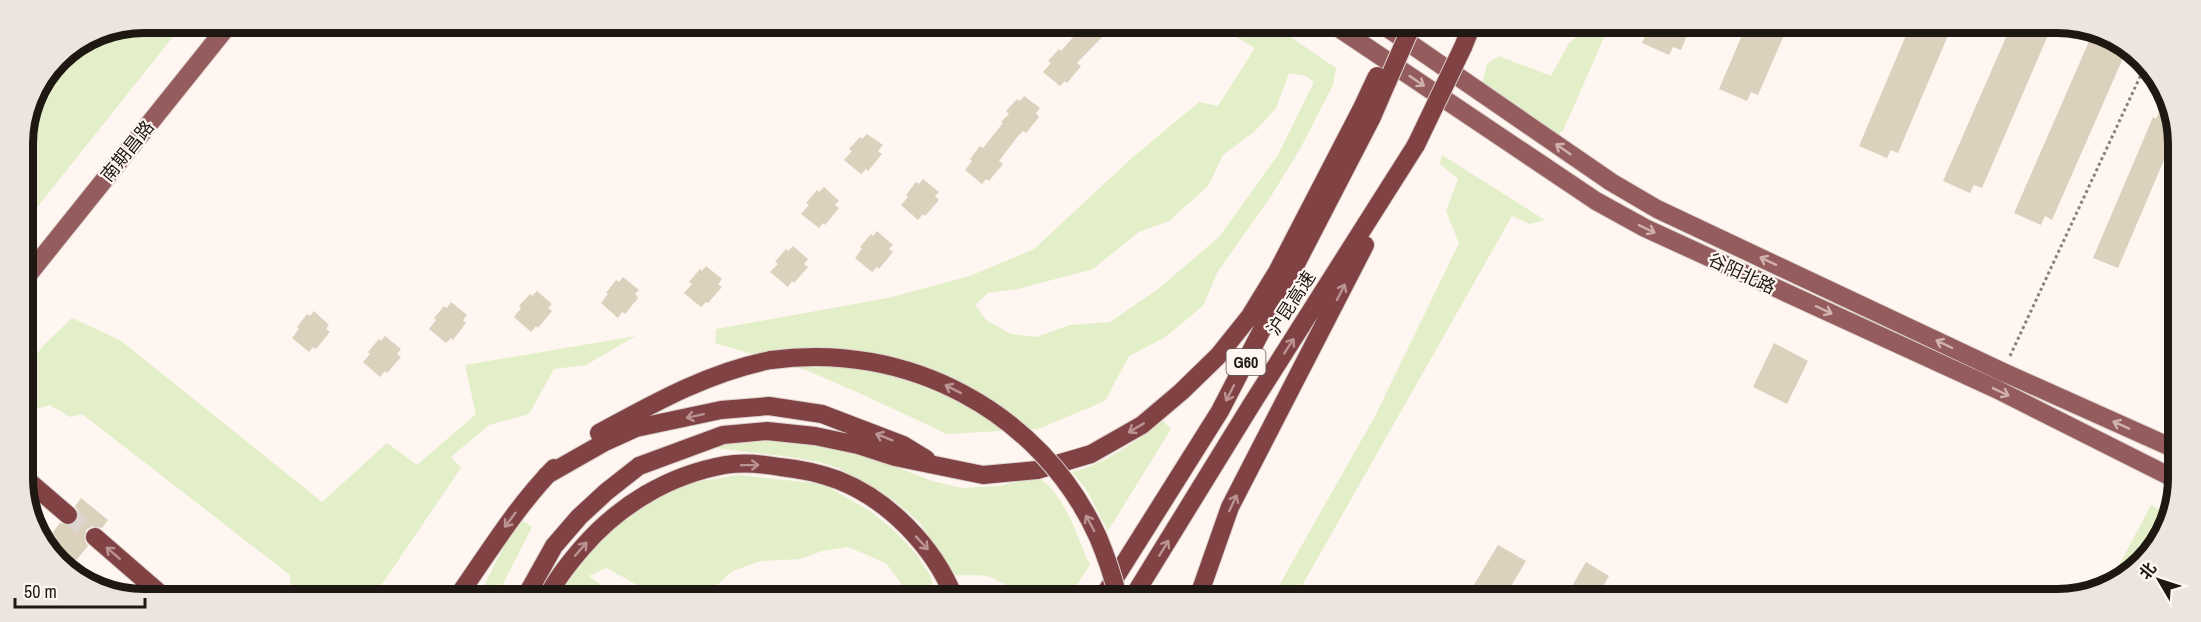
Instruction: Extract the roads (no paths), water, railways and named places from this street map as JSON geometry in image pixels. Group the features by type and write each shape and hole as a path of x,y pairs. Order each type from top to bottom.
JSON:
{"highway":[{"path":"530,589 554,546 579,517 606,492 639,466 723,435 767,430 815,436 858,445 895,458 983,475 1037,470 1090,454 1142,425 1218,356 1250,316 1366,114 1398,33"},
{"name":"沪昆高速","path":"1108,589 1220,411 1408,33"},
{"name":"沪昆高速","path":"1138,589 1416,145 1469,33"},
{"path":"1201,589 1230,507 1416,145"},
{"path":"463,589 525,500 573,449 648,407 727,371 771,360 820,356 880,362 910,370 938,381 987,408 1032,444 1068,488 1098,537 1116,589"},
{"path":"547,475 605,442 636,428 721,410 769,406 822,414 903,445 936,465"},
{"path":"553,589 572,560 595,533 652,489 688,475 727,465 765,464 804,470 839,481 872,498 900,521 927,548 951,589"},
{"path":"33,485 68,515"},
{"path":"95,537 155,589"}],"main road":[{"name":"南期昌路","path":"33,269 222,33"},
{"name":"谷阳北路","path":"1346,33 1596,201 1645,228 1996,389 2168,475"},
{"name":"谷阳北路","path":"1395,33 1611,182 1657,209 2003,372 2168,446"}],"tunnel":[{"path":"68,515 95,537"}]}
